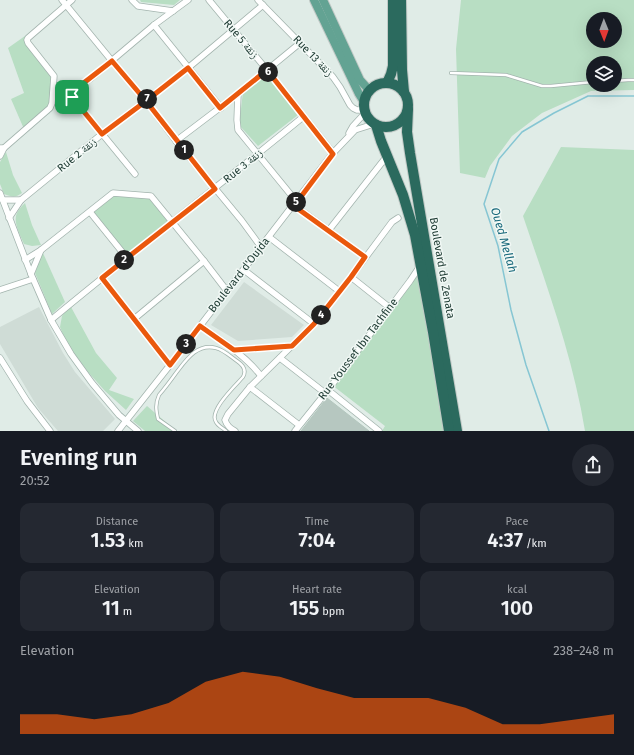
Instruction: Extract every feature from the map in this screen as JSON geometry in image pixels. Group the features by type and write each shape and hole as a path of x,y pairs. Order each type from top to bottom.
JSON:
{"highway":[{"path":"387,83 393,66 393,0"},
{"path":"401,0 401,66 404,92 408,100 408,110 402,122 396,125 382,127 370,121 365,108 366,96 375,86 387,83 394,84 404,92"},
{"name":"Boulevard de Zenata","path":"408,110 407,132 410,153 457,431"},
{"name":"Boulevard de Zenata","path":"375,124 408,209 415,235 449,431"}],"main road":[{"path":"314,0 365,108"},
{"path":"322,0 360,80 370,91"}],"street":[{"path":"62,0 146,101 261,247"},
{"path":"0,156 2,148 50,108 52,103 54,76 27,40 72,0"},
{"path":"132,0 138,6 173,11"},
{"path":"135,174 71,94 154,25 188,0"},
{"name":"Rue 5 زنقة","path":"209,0 267,70 333,154"},
{"name":"Rue 13 زنقة","path":"258,0 333,77 350,105 357,110 365,108"},
{"name":"Rue 2 زنقة","path":"9,218 21,200 102,134 188,68 263,5"},
{"path":"154,25 220,108"},
{"path":"176,141 238,94 300,43"},
{"path":"238,94 238,130 295,204 365,257"},
{"name":"Boulevard d'Oujda","path":"346,139 365,108"},
{"name":"Rue 3 زنقة","path":"51,320 303,117"},
{"name":"Boulevard d'Oujda","path":"118,431 333,154 355,130 375,124"},
{"path":"329,230 387,156"},
{"path":"0,192 25,260 51,320 92,383 119,415 138,431"},
{"path":"25,260 41,250 113,193 151,196 227,291"},
{"path":"3,200 21,200"},
{"path":"90,212 127,258"},
{"path":"235,431 226,423 226,417 250,387 314,324 392,222 398,218"},
{"path":"269,237 339,291"},
{"path":"0,290 32,276 41,250"},
{"path":"134,319 204,261"},
{"name":"Rue Youssef Ibn Tachfine","path":"294,431 326,392 421,266"},
{"path":"244,270 314,324"},
{"path":"351,277 390,308"},
{"path":"102,278 170,365"},
{"path":"200,326 234,350 261,376"},
{"path":"234,350 292,346"},
{"path":"0,358 27,401 50,431"},
{"path":"280,358 379,431"},
{"path":"250,387 299,425"}],"lane":[{"path":"451,72 506,75 542,86 586,83"},
{"path":"622,80 634,80"},
{"path":"175,431 158,418 156,401 159,395 190,356 201,349 209,347 219,349 241,363 245,370 243,377 223,400 215,414 216,422 226,431"}],"shaded area":[{"path":"244,282 304,325 292,337 238,341 211,325"},
{"path":"39,307 63,353 75,372 115,419 103,431 58,431 38,408 0,344 0,327"}],"green space":[{"path":"140,0 180,0 174,5 141,2"},
{"path":"461,0 634,0 634,90 622,90 622,56 586,56 586,92 589,92 542,113 512,136 490,166 485,178 460,173 456,49"},
{"path":"25,36 53,72 50,113 24,129 11,99 24,93 8,48"},
{"path":"265,74 298,115 258,146 239,125 243,92"},
{"path":"561,147 634,150 634,431 585,431 574,376 550,296 523,216"},
{"path":"6,152 13,175 22,193 17,196 4,194 0,184 0,162"},
{"path":"119,192 152,193 172,222 127,258 90,212"},
{"path":"25,203 32,225 41,245 32,246 24,244 18,230 16,216 18,210"},
{"path":"43,253 65,302 52,314 35,273 38,262"},
{"path":"419,272 446,431 382,431 385,426 332,385"},
{"path":"71,307 96,353 117,378 109,390 134,399 126,410 105,391 88,372 67,344 60,327 62,316"},
{"path":"147,406 176,431 145,431 133,421"}],"building":[{"path":"327,398 369,431 301,431"}],"waterway":[{"name":"Oued Mellah","path":"549,431 526,365 511,310 498,246 484,204 499,159 522,132 554,113 588,96 634,96"}],"route":[{"path":"72,97 72,92 112,61 146,101 188,68 220,108 267,70 333,154 294,206 365,257 314,324 292,346 234,350 200,326 170,365 102,278 215,189 146,101 102,134 72,97"}]}
